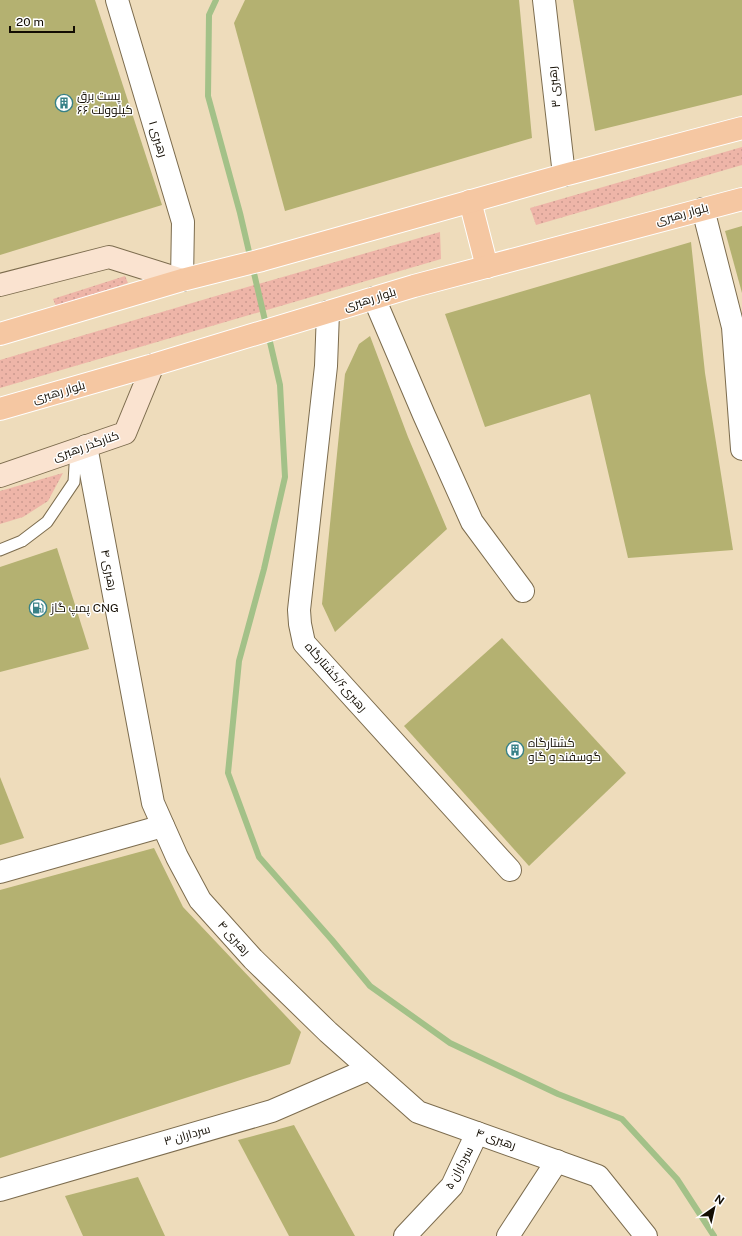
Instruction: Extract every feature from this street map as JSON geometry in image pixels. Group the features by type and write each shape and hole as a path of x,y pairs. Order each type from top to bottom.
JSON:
{"main road":[{"path":"0,334 182,280 564,175 742,128"},
{"name":"بلوار رهبری","path":"0,409 153,365 414,286 742,199"},
{"path":"470,201 487,267"}],"street":[{"name":"رهبری ۱","path":"117,0 183,222 182,280"},
{"name":"رهبری ۳","path":"544,0 564,175"},
{"path":"703,209 733,327 742,449"},
{"path":"0,285 109,257 182,280"},
{"path":"374,298 472,522 522,590"},
{"name":"رهبری۶/کشتارگاه","path":"324,313 326,366 300,610 300,624 304,643 510,870"},
{"name":"کنارگذر رهبری","path":"0,476 125,433 153,365"},
{"name":"رهبری ۴","path":"81,448 153,803 176,857 200,900 253,959 328,1032 418,1112 598,1176 646,1236"},
{"path":"0,872 163,826"},
{"name":"سرداران ۳","path":"0,1190 272,1111 369,1069"},
{"name":"سرداران ۵","path":"405,1236 452,1186 477,1133"},
{"path":"508,1236 557,1161"}],"lane":[{"path":"0,550 22,541 47,522 74,482 81,448"}],"shaded area":[{"path":"742,147 742,165 536,225 530,208"},
{"path":"440,232 441,259 0,388 0,360"},
{"path":"125,276 128,283 56,306 53,299"},
{"path":"63,473 48,501 23,517 0,524 0,491"}],"building":[{"name":"پست برق ۶۶ کیلوولت","path":"0,0 95,0 162,205 0,255"},
{"path":"245,0 519,0 532,138 285,211 234,23"},
{"path":"573,0 742,0 742,95 595,131"},
{"path":"742,226 742,293 725,231"},
{"path":"691,242 705,373 733,550 628,558 590,394 485,427 445,314"},
{"path":"370,336 408,437 447,529 335,632 322,604 345,374 359,344"},
{"name":"پمپ گاز CNG","path":"57,548 89,649 0,672 0,567"},
{"name":"کشتارگاه گوسفند و گاو","path":"502,638 626,773 529,866 404,726"},
{"path":"0,777 24,838 0,845"},
{"path":"154,848 183,907 301,1032 290,1064 0,1158 0,890"},
{"path":"294,1125 355,1236 289,1236 238,1140"},
{"path":"138,1177 165,1236 83,1236 65,1196"}],"waterway":[{"path":"216,0 209,15 208,96 240,213 280,385 285,477 264,569 239,661 228,773 259,857 370,986 450,1043 558,1094 622,1119 677,1179 714,1236"}],"place":[{"name":"پست برق ۶۶ کیلوولت","path":"64,103"},
{"name":"پمپ گاز CNG","path":"38,608"},
{"name":"کشتارگاه گوسفند و گاو","path":"515,750"}]}
